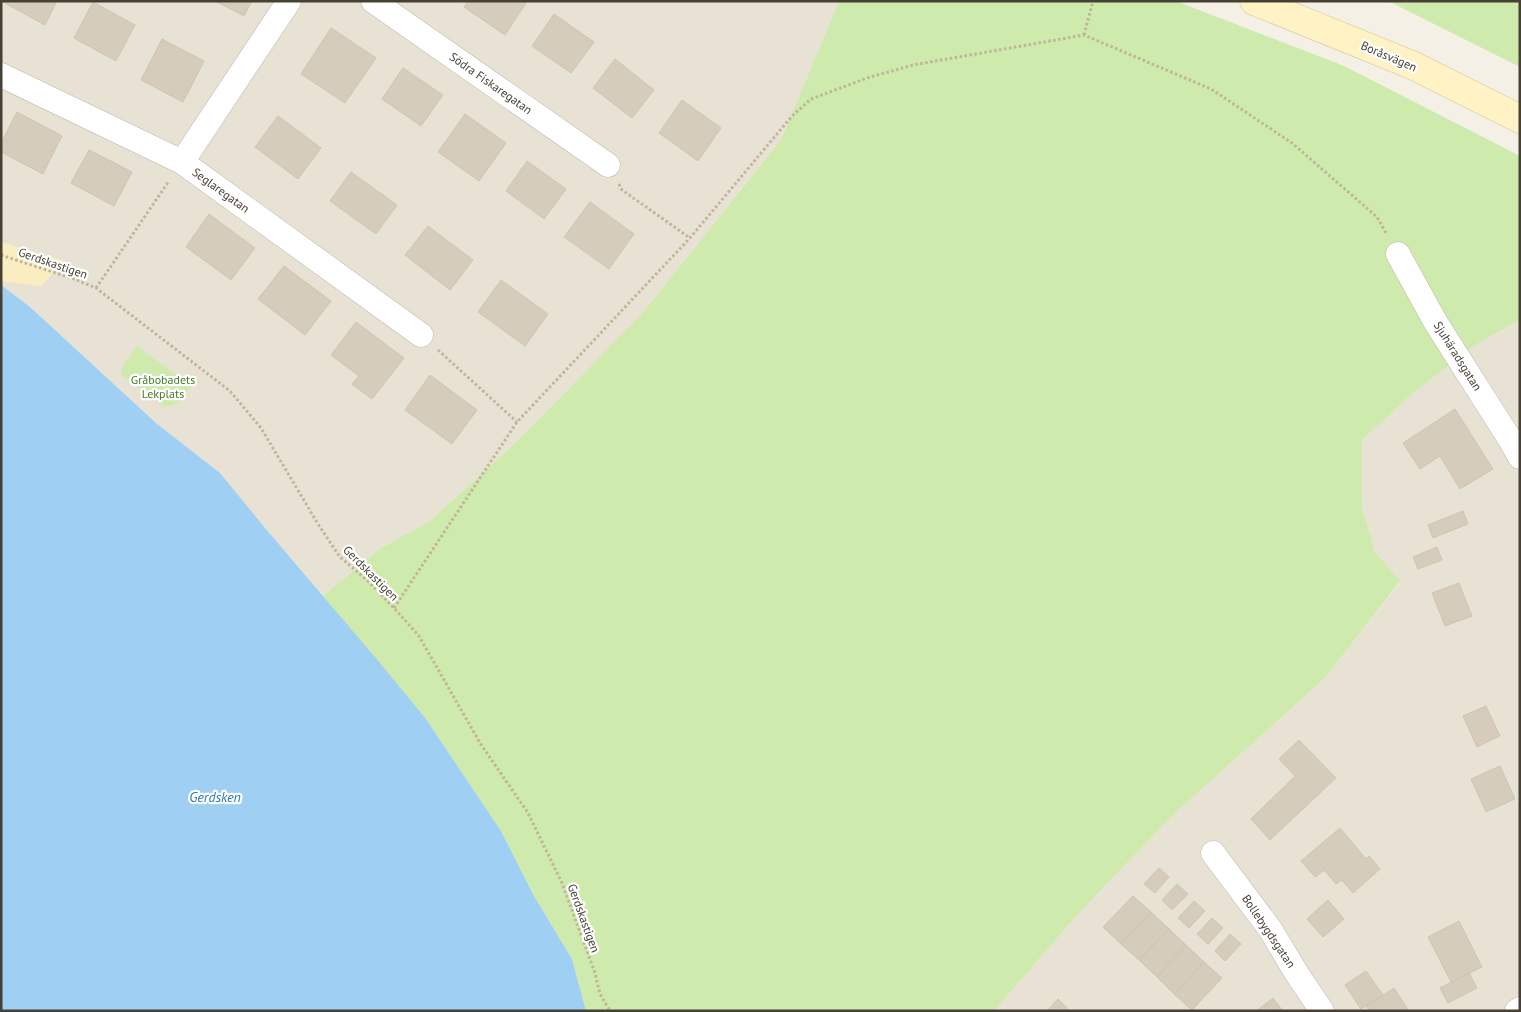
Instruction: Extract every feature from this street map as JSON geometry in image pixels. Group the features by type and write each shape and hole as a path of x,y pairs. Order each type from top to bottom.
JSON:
{"main road":[{"name":"Boråsvägen","path":"1254,1 1412,65 1520,119"}],"street":[{"path":"182,162 289,1"},
{"name":"Södra Fiskaregatan","path":"373,1 608,165"},
{"name":"Seglaregatan","path":"1,75 182,162 421,335"},
{"name":"Sjuhäradsgatan","path":"1398,254 1436,323 1520,457"},
{"name":"Bollebygdsgatan","path":"1213,853 1270,929 1322,1011"},
{"path":"1516,1011 1520,1009"}],"path":[{"path":"1084,35 1093,1"},
{"path":"394,608 517,422 690,238 792,116 810,99 867,78 913,65 1084,35 1211,89 1292,143 1377,217 1398,254"},
{"path":"96,288 182,162"},
{"path":"608,165 622,190 690,238"},
{"name":"Gerdskastigen","path":"1,255 96,288 230,391 261,428 340,558 367,580 418,636 480,743 528,813 562,883 595,973 600,994 610,1011"},
{"path":"421,335 517,422"}],"shaded area":[{"path":"1,1 839,1 781,140 641,315 515,443 430,521 381,548 323,596 220,473 156,423 29,306 1,285"},
{"path":"1520,320 1520,1011 994,1011 1077,915 1174,814 1326,677 1400,582 1375,552 1362,507 1362,440 1414,392 1480,342"}],"green space":[{"path":"839,1 1176,1 1344,66 1520,156 1520,320 1480,342 1414,392 1362,440 1362,507 1375,552 1400,581 1326,677 1174,814 1077,915 994,1011 586,1011 572,959 534,896 501,831 426,719 323,596 381,548 430,521 515,443 641,315 781,140"},
{"path":"1388,1 1520,1 1520,67"},
{"name":"Gråbobadets Lekplats","path":"137,346 191,386 178,403 164,407 121,375 122,367"}],"sand":[{"path":"1,242 64,261 41,286 1,281"}],"water":[{"name":"Gerdsken","path":"1,285 29,306 156,423 220,473 426,719 501,831 534,896 572,959 586,1011 1,1011"}],"building":[{"path":"1,1 57,1 45,25"},
{"path":"215,1 252,1 244,16"},
{"path":"468,1 524,1 526,3 505,35 464,7"},
{"path":"93,2 135,25 116,61 74,38"},
{"path":"554,14 594,42 571,73 532,46"},
{"path":"331,28 376,58 345,103 301,74"},
{"path":"162,39 204,61 183,102 141,80"},
{"path":"615,59 654,90 632,118 593,88"},
{"path":"403,68 443,95 421,126 382,99"},
{"path":"682,100 721,128 698,161 659,133"},
{"path":"17,112 62,136 43,174 1,152 1,143"},
{"path":"465,114 506,143 479,181 438,152"},
{"path":"278,116 321,148 298,179 255,147"},
{"path":"89,150 132,172 114,206 71,183"},
{"path":"527,161 566,189 544,219 506,191"},
{"path":"351,172 397,205 376,234 330,201"},
{"path":"590,202 634,234 609,269 564,237"},
{"path":"209,214 255,248 231,280 186,247"},
{"path":"428,226 473,260 450,290 405,255"},
{"path":"284,266 331,301 305,335 258,299"},
{"path":"501,280 548,314 525,346 478,312"},
{"path":"356,322 404,358 372,399 352,384 359,376 331,355"},
{"path":"430,375 477,410 452,444 405,410"},
{"path":"1455,409 1493,469 1460,489 1440,456 1420,469 1403,443"},
{"path":"1463,511 1468,524 1433,538 1428,525"},
{"path":"1437,547 1442,560 1418,569 1413,557"},
{"path":"1459,583 1472,616 1445,626 1432,593"},
{"path":"1486,706 1500,736 1477,747 1463,716"},
{"path":"1299,740 1336,778 1270,840 1251,819 1295,776 1279,759"},
{"path":"1500,766 1515,799 1486,812 1471,779"},
{"path":"1340,828 1366,859 1369,856 1380,869 1353,893 1342,880 1336,884 1324,870 1315,877 1301,861"},
{"path":"1159,868 1169,877 1155,893 1144,884"},
{"path":"1177,884 1188,894 1172,910 1162,900"},
{"path":"1133,896 1151,912 1121,944 1103,927"},
{"path":"1328,900 1344,919 1323,937 1307,919"},
{"path":"1194,901 1205,911 1189,928 1178,918"},
{"path":"1151,912 1169,929 1139,960 1121,944"},
{"path":"1212,918 1223,928 1208,944 1197,934"},
{"path":"1459,921 1482,967 1451,982 1428,937"},
{"path":"1169,929 1186,945 1157,977 1139,960"},
{"path":"1230,934 1241,944 1225,961 1215,951"},
{"path":"1186,945 1204,962 1174,994 1157,977"},
{"path":"1204,962 1222,978 1192,1010 1174,994"},
{"path":"1366,971 1383,995 1361,1009 1345,985"},
{"path":"1469,973 1477,988 1448,1003 1440,988"},
{"path":"1394,988 1409,1011 1370,1011 1366,1006"},
{"path":"1273,998 1282,1010 1256,1011"},
{"path":"1058,999 1070,1011 1047,1011"}]}
